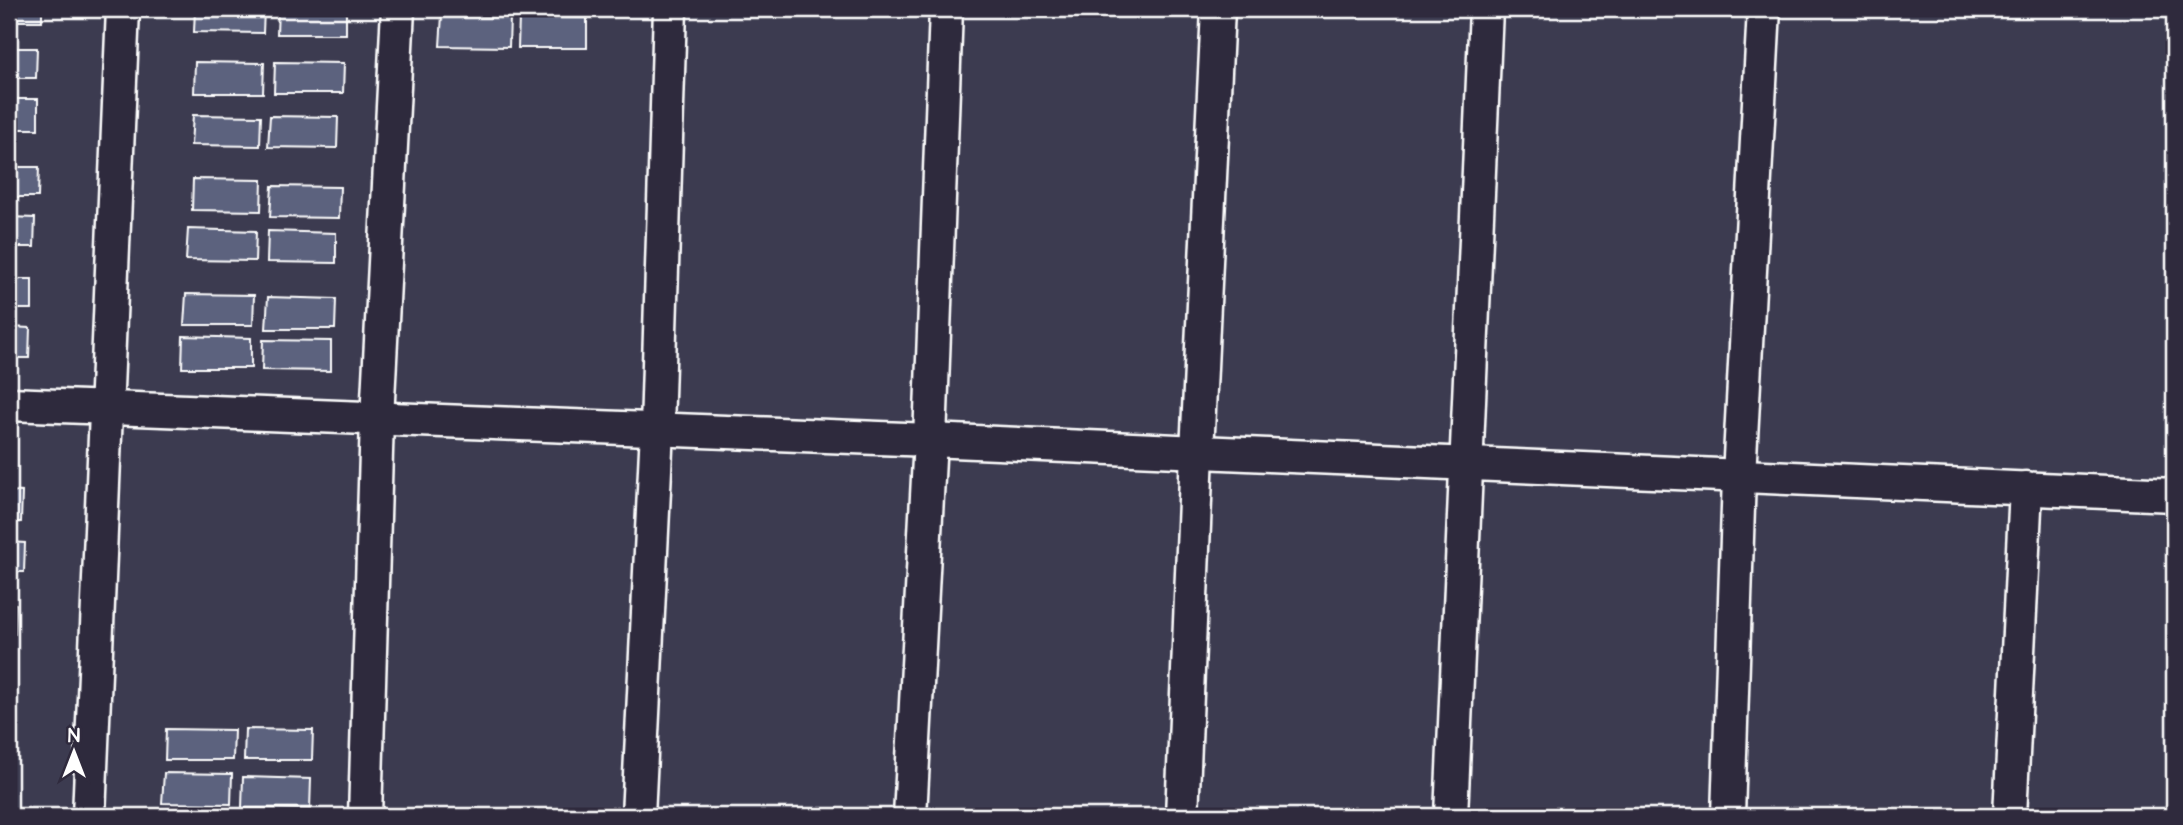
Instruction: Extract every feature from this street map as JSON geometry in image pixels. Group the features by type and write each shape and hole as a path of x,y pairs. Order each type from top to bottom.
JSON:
{"street":[{"path":"89,816 123,9"},
{"path":"365,816 377,419 398,9"},
{"path":"638,816 657,429 670,9"},
{"path":"910,816 930,440 946,9"},
{"path":"1182,816 1218,9"},
{"path":"1451,816 1486,9"},
{"path":"1728,816 1739,476 1764,9"},
{"path":"9,404 930,440 2174,495"},
{"path":"2010,816 2026,488"}],"building":[{"path":"9,9 42,9 42,21 9,21"},
{"path":"195,9 264,9 263,33 194,32"},
{"path":"278,9 346,9 346,34 277,34"},
{"path":"442,15 510,17 509,47 440,46"},
{"path":"519,17 587,18 587,48 518,48"},
{"path":"9,48 37,48 36,78 9,78"},
{"path":"195,62 264,63 263,93 194,93"},
{"path":"275,62 344,63 343,93 274,93"},
{"path":"9,99 38,99 38,129 9,129"},
{"path":"193,115 261,116 260,146 191,145"},
{"path":"270,116 338,117 337,148 268,147"},
{"path":"9,167 39,167 38,197 9,197"},
{"path":"193,179 262,180 261,211 192,210"},
{"path":"272,186 340,187 339,218 270,217"},
{"path":"9,217 35,218 34,247 9,247"},
{"path":"188,229 256,231 255,261 186,260"},
{"path":"268,231 336,233 336,263 267,262"},
{"path":"9,279 32,279 32,309 9,309"},
{"path":"186,294 254,295 253,325 184,325"},
{"path":"268,297 336,299 335,329 266,329"},
{"path":"9,327 30,328 29,358 9,358"},
{"path":"183,336 251,338 251,368 182,368"},
{"path":"263,340 331,341 331,371 262,370"},
{"path":"9,491 22,492 21,522 9,522"},
{"path":"9,542 25,543 24,572 9,572"},
{"path":"9,603 16,604 15,634 9,634"},
{"path":"9,653 13,653 12,684 9,684"},
{"path":"9,717 13,717 12,747 9,747"},
{"path":"166,729 234,730 233,760 165,760"},
{"path":"245,729 313,730 312,760 244,760"},
{"path":"164,773 232,774 231,804 162,803"},
{"path":"243,777 311,779 310,809 242,808"}]}
